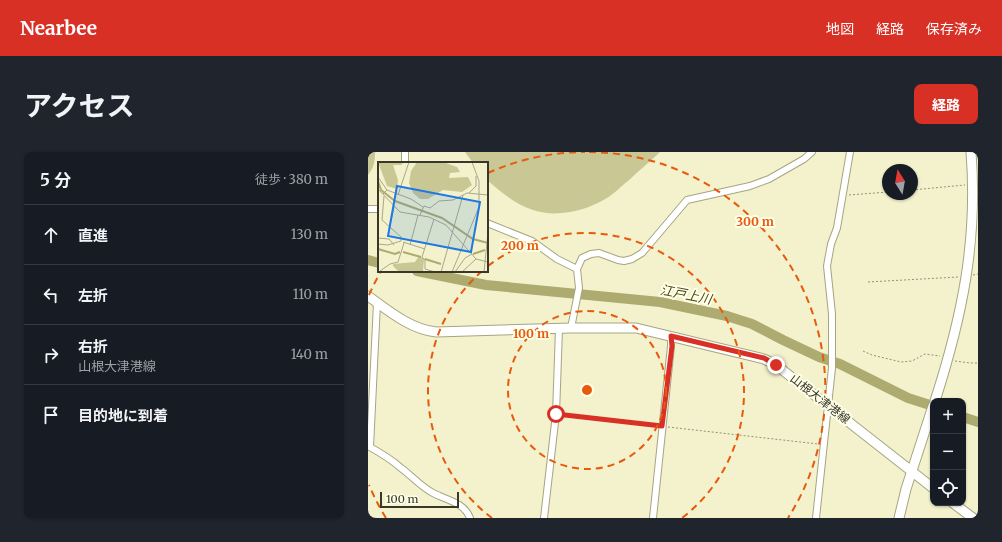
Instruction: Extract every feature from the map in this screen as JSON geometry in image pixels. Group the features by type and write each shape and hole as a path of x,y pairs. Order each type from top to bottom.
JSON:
{"main road":[{"path":"936,398 961,307 967,276 971,245 973,185 971,152"},
{"name":"山根大津港線","path":"368,296 406,322 425,331 636,328 764,358 776,365 930,486"},
{"path":"899,518 930,416"},
{"path":"957,506 973,518"}],"street":[{"path":"405,162 406,152"},
{"path":"571,328 580,288 577,269 582,258 591,254 599,253 618,260 624,261 632,259 642,253 687,200 750,186 785,170 804,159 812,152"},
{"path":"816,518 832,368 832,314 827,266 831,244 837,228 850,152"},
{"path":"488,223 532,241 557,259 577,269"},
{"path":"377,303 369,446 393,462 432,492 453,501 462,507 470,518"},
{"path":"544,518 556,414 559,329"},
{"path":"653,518 672,346 671,336"}],"path":[{"path":"918,190 973,185"},
{"path":"842,195 882,192"},
{"path":"868,282 978,274"},
{"path":"863,351 872,355 901,362 912,361 925,354 946,357 947,360 978,363"},
{"path":"556,414 823,445"}],"shaded area":[{"path":"368,152 375,152 375,158 372,170 368,175"},
{"path":"465,152 660,152 628,181 599,203 580,210 561,213 542,212 520,204 508,197 488,181 488,162 472,162"}],"waterway":[{"name":"江戸上川","path":"368,260 378,263"},
{"name":"江戸上川","path":"422,272 486,285 660,302 727,316 752,324 819,357 840,364 908,398 930,405"},
{"name":"江戸上川","path":"966,418 978,422"}],"route":[{"path":"556,414 662,426 672,346 671,336 764,358 776,365"}]}
